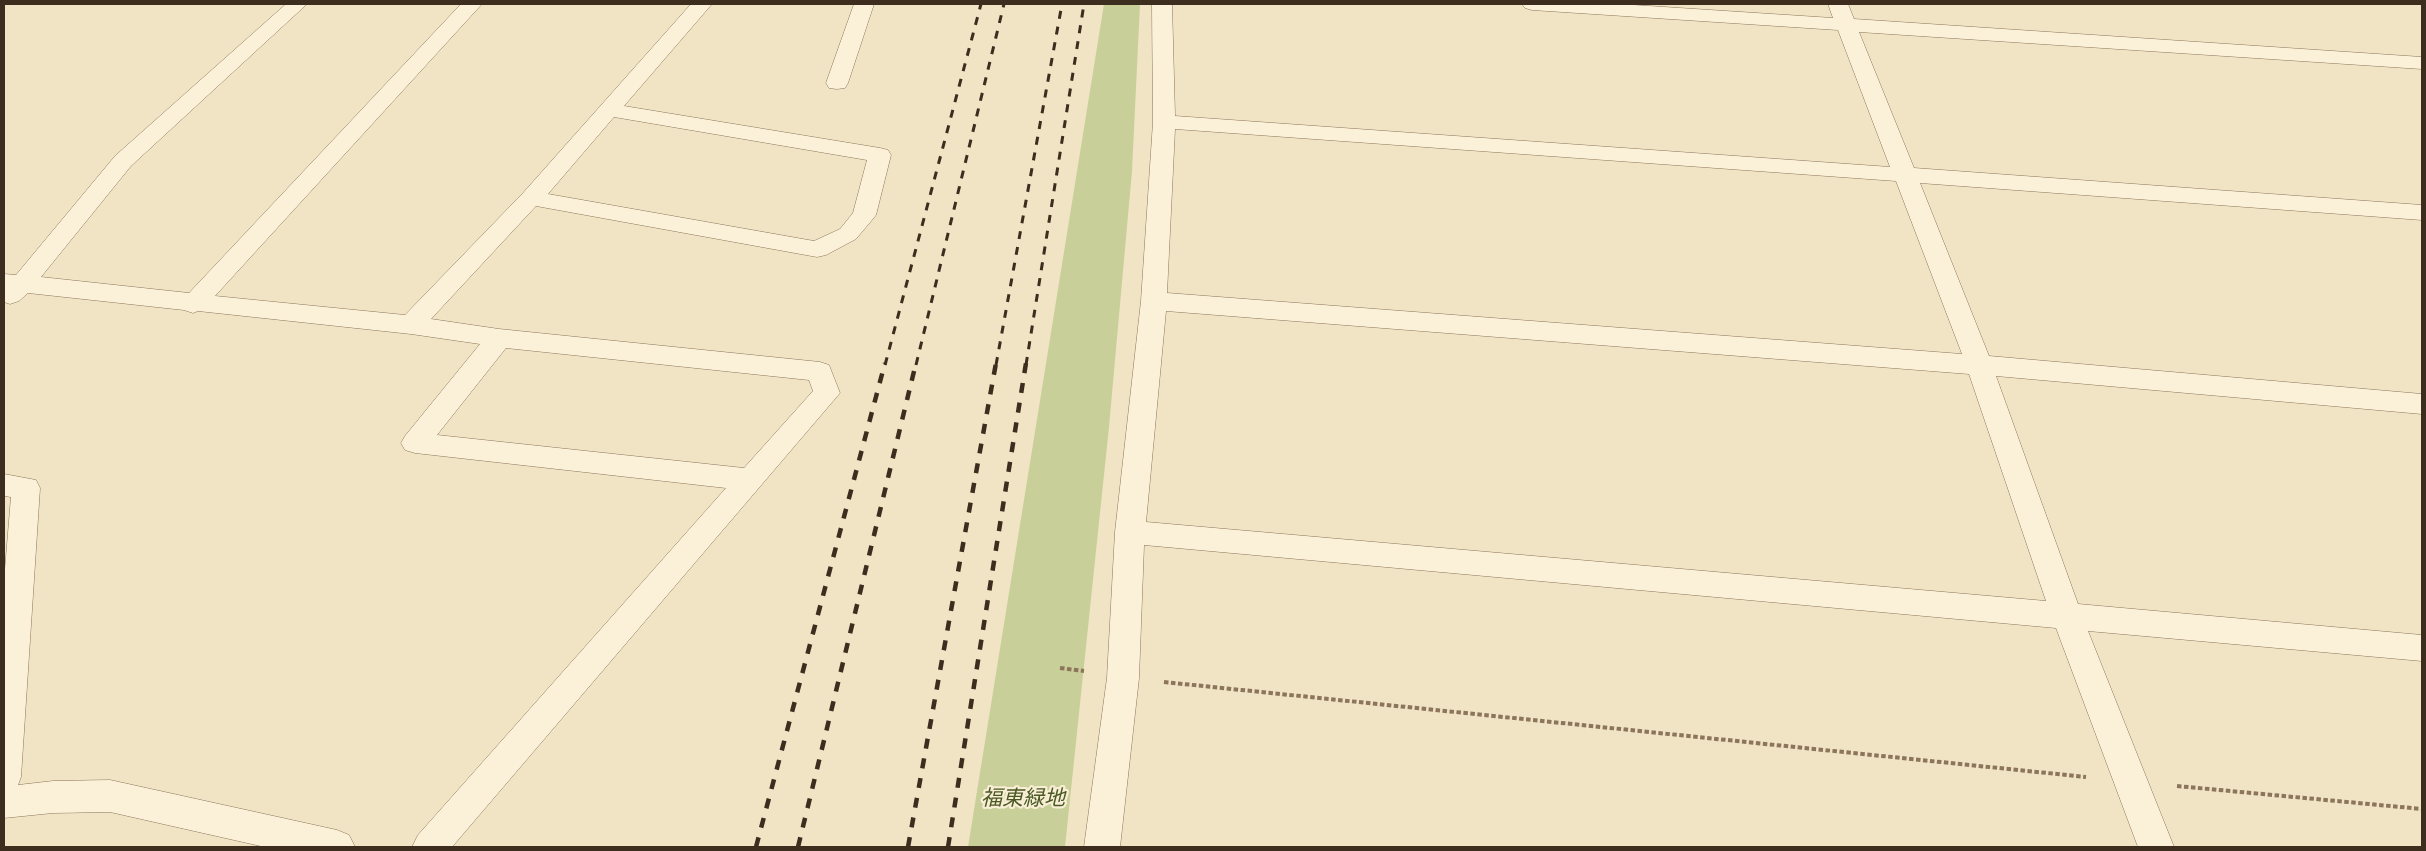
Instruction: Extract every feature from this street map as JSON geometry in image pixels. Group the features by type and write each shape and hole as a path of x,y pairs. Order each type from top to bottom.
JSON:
{"street":[{"path":"10,289 123,161 297,4"},
{"path":"193,304 472,4"},
{"path":"411,325 531,198 702,4"},
{"path":"837,83 864,4"},
{"path":"1102,847 1123,678 1130,532 1154,301 1164,122 1162,4"},
{"path":"1532,4 1842,14 1999,36 2422,63"},
{"path":"1842,14 1979,365 2067,617 2156,847"},
{"path":"531,198 817,249 848,234 864,215 880,155 610,110"},
{"path":"1164,122 2422,212"},
{"path":"10,289 411,325 500,338 820,372 827,393 430,847"},
{"path":"1154,301 1979,365 2422,404"},
{"path":"500,338 415,443 749,480"},
{"path":"4,485 26,488 4,777"},
{"path":"1130,532 2422,648"},
{"path":"4,802 52,797 110,796 337,847"}],"path":[{"path":"1060,668 1123,678 2422,809"}],"green space":[{"name":"福東緑地","path":"1104,4 1140,4 1132,171 1109,427 1065,847 968,847"}],"railway":[{"path":"885,365 981,4"},
{"path":"916,365 1004,4"},
{"path":"996,365 1062,4"},
{"path":"1026,365 1084,4"},
{"path":"756,847 885,363"},
{"path":"798,847 916,363"},
{"path":"908,847 996,363"},
{"path":"948,847 1026,363"}]}
